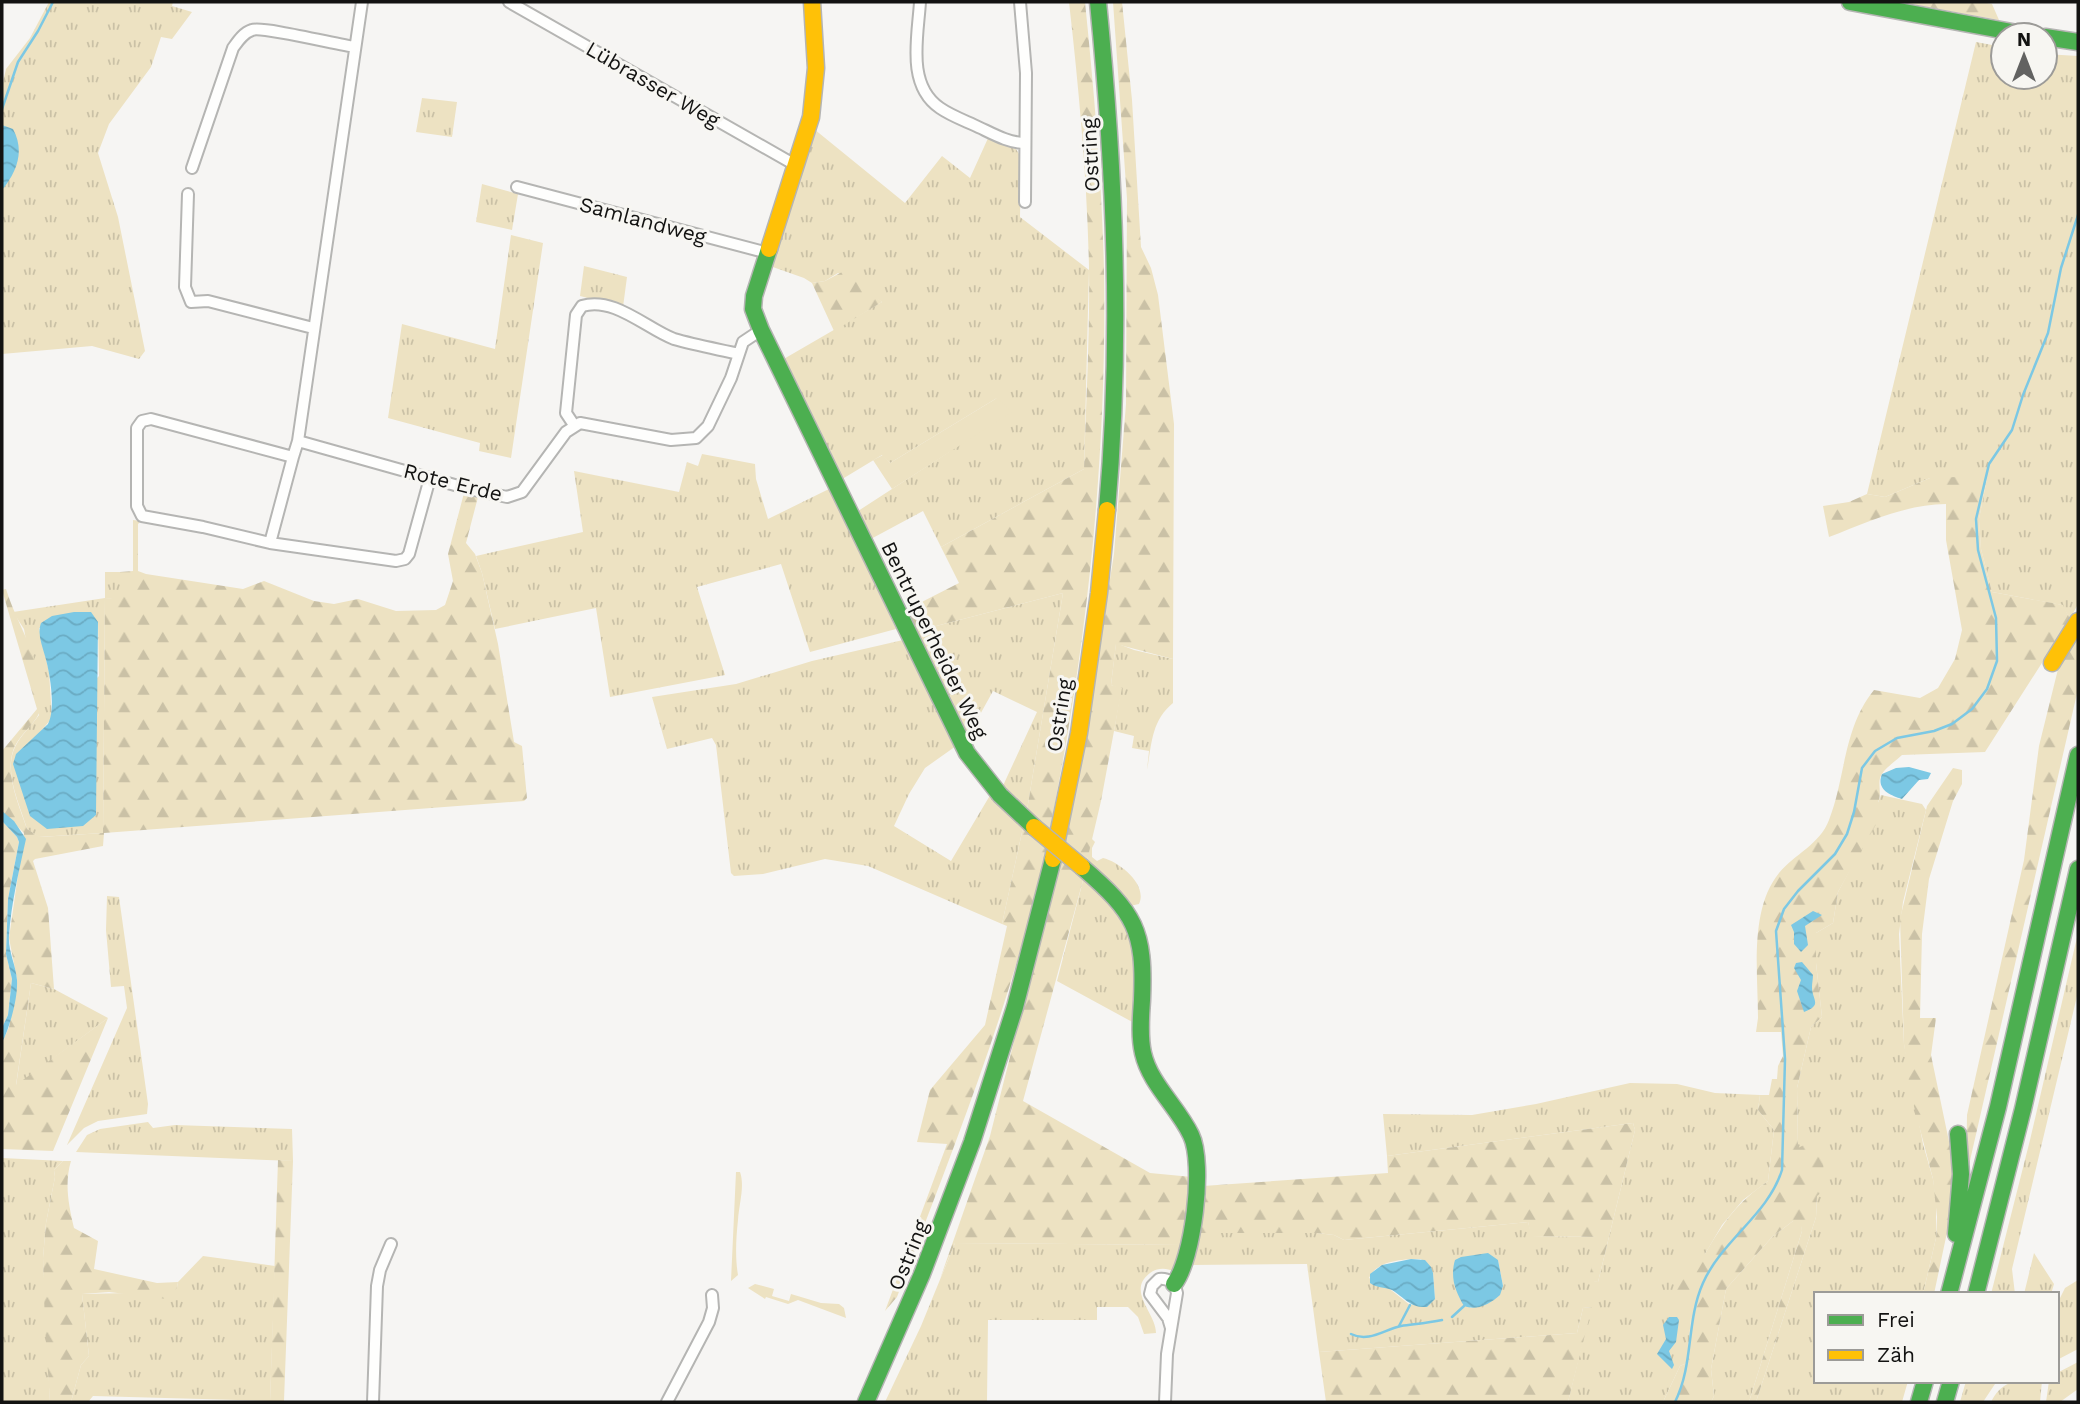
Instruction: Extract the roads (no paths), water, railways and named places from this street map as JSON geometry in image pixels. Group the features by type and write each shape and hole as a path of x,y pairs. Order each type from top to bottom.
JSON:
{"main road":[{"name":"Bentruperheider Weg","path":"812,2 816,44 815,89 808,128 753,302 761,330 967,753 1000,795 1107,889 1131,918 1144,959 1140,1033 1143,1052 1152,1075 1191,1136 1199,1155 1198,1182 1182,1274 1174,1284"},
{"name":"Ostring","path":"866,1402 914,1296 970,1150 1025,973 1068,794 1091,647 1112,454 1116,314 1115,226 1111,142 1098,2"},
{"path":"1850,2 1989,28"},
{"path":"2059,39 2078,42"},
{"path":"2052,663 2078,621"},
{"path":"1950,1290 1998,1107 2078,755"},
{"path":"1977,1292 2023,1109 2078,869"},
{"path":"1950,1290 1961,1174 1958,1134"},
{"path":"1919,1402 1924,1383"},
{"path":"1945,1402 1950,1383"}],"street":[{"path":"270,543 298,441 362,2"},
{"name":"Lübrasser Weg","path":"509,2 797,166"},
{"path":"920,2 917,67 919,81 926,94 941,110 1012,141 1025,142"},
{"path":"1020,2 1026,73 1025,202"},
{"path":"192,168 233,48 244,35 263,28 355,47"},
{"name":"Samlandweg","path":"517,187 768,253"},
{"path":"188,194 186,287 191,302 208,301 313,328"},
{"path":"739,354 673,338 629,314 595,304 582,306 576,315 566,413 575,425 588,423 671,440 696,439 708,426 747,338 761,330"},
{"path":"293,457 151,419 142,421 137,429 137,506 142,516 270,543 396,561 405,559 409,554 430,478"},
{"name":"Rote Erde","path":"298,441 499,497 516,496 522,492 566,432 575,425"},
{"path":"373,1402 377,1282 391,1244"},
{"path":"1165,1402 1166,1363 1177,1293 1174,1284 1164,1278 1159,1279 1150,1290 1151,1297 1168,1318 1171,1328"},
{"path":"667,1402 709,1322 713,1308 712,1295"}],"water":[{"path":"2,125 13,129 19,153 12,176 2,190"},
{"path":"91,612 98,622 96,815 83,826 47,829 30,816 13,764 16,754 48,724 52,709 49,672 40,635 41,623 52,616"},
{"path":"1909,767 1931,773 1928,779 1919,780 1902,799 1885,791 1881,784 1882,774 1896,768"},
{"path":"2,811 14,821 26,839 13,900 9,936 17,987 11,1021 2,1043 2,1028 8,1015 12,979 6,954 8,899 19,842 2,821"},
{"path":"1813,911 1822,915 1805,926 1808,945 1801,952 1794,944 1791,925"},
{"path":"1802,962 1813,975 1815,1002 1813,1007 1804,1012 1797,991 1801,980 1794,968 1796,963"},
{"path":"1488,1253 1498,1260 1503,1286 1500,1295 1483,1306 1464,1306 1454,1284 1455,1260"},
{"path":"1411,1259 1425,1260 1433,1273 1435,1299 1427,1307 1412,1304 1392,1290 1370,1283 1370,1274 1382,1265"},
{"path":"1669,1317 1677,1317 1679,1320 1676,1342 1669,1351 1674,1365 1672,1369 1657,1354 1666,1339 1663,1325"}],"waterway":[{"path":"2,109 18,62 53,2"},
{"path":"1675,1402 1685,1373 1694,1312 1703,1283 1721,1254 1766,1201 1782,1170 1785,1059 1776,931 1784,909 1835,854 1847,834 1862,768 1875,751 1897,738 1934,731 1952,724 1972,709 1987,689 1997,661 1996,618 1978,550 1976,519 1989,464 2012,430 2048,333 2061,268 2078,215"},
{"path":"1399,1326 1410,1305"},
{"path":"1452,1317 1464,1306"},
{"path":"1351,1334 1371,1336 1401,1326 1442,1320"}]}
